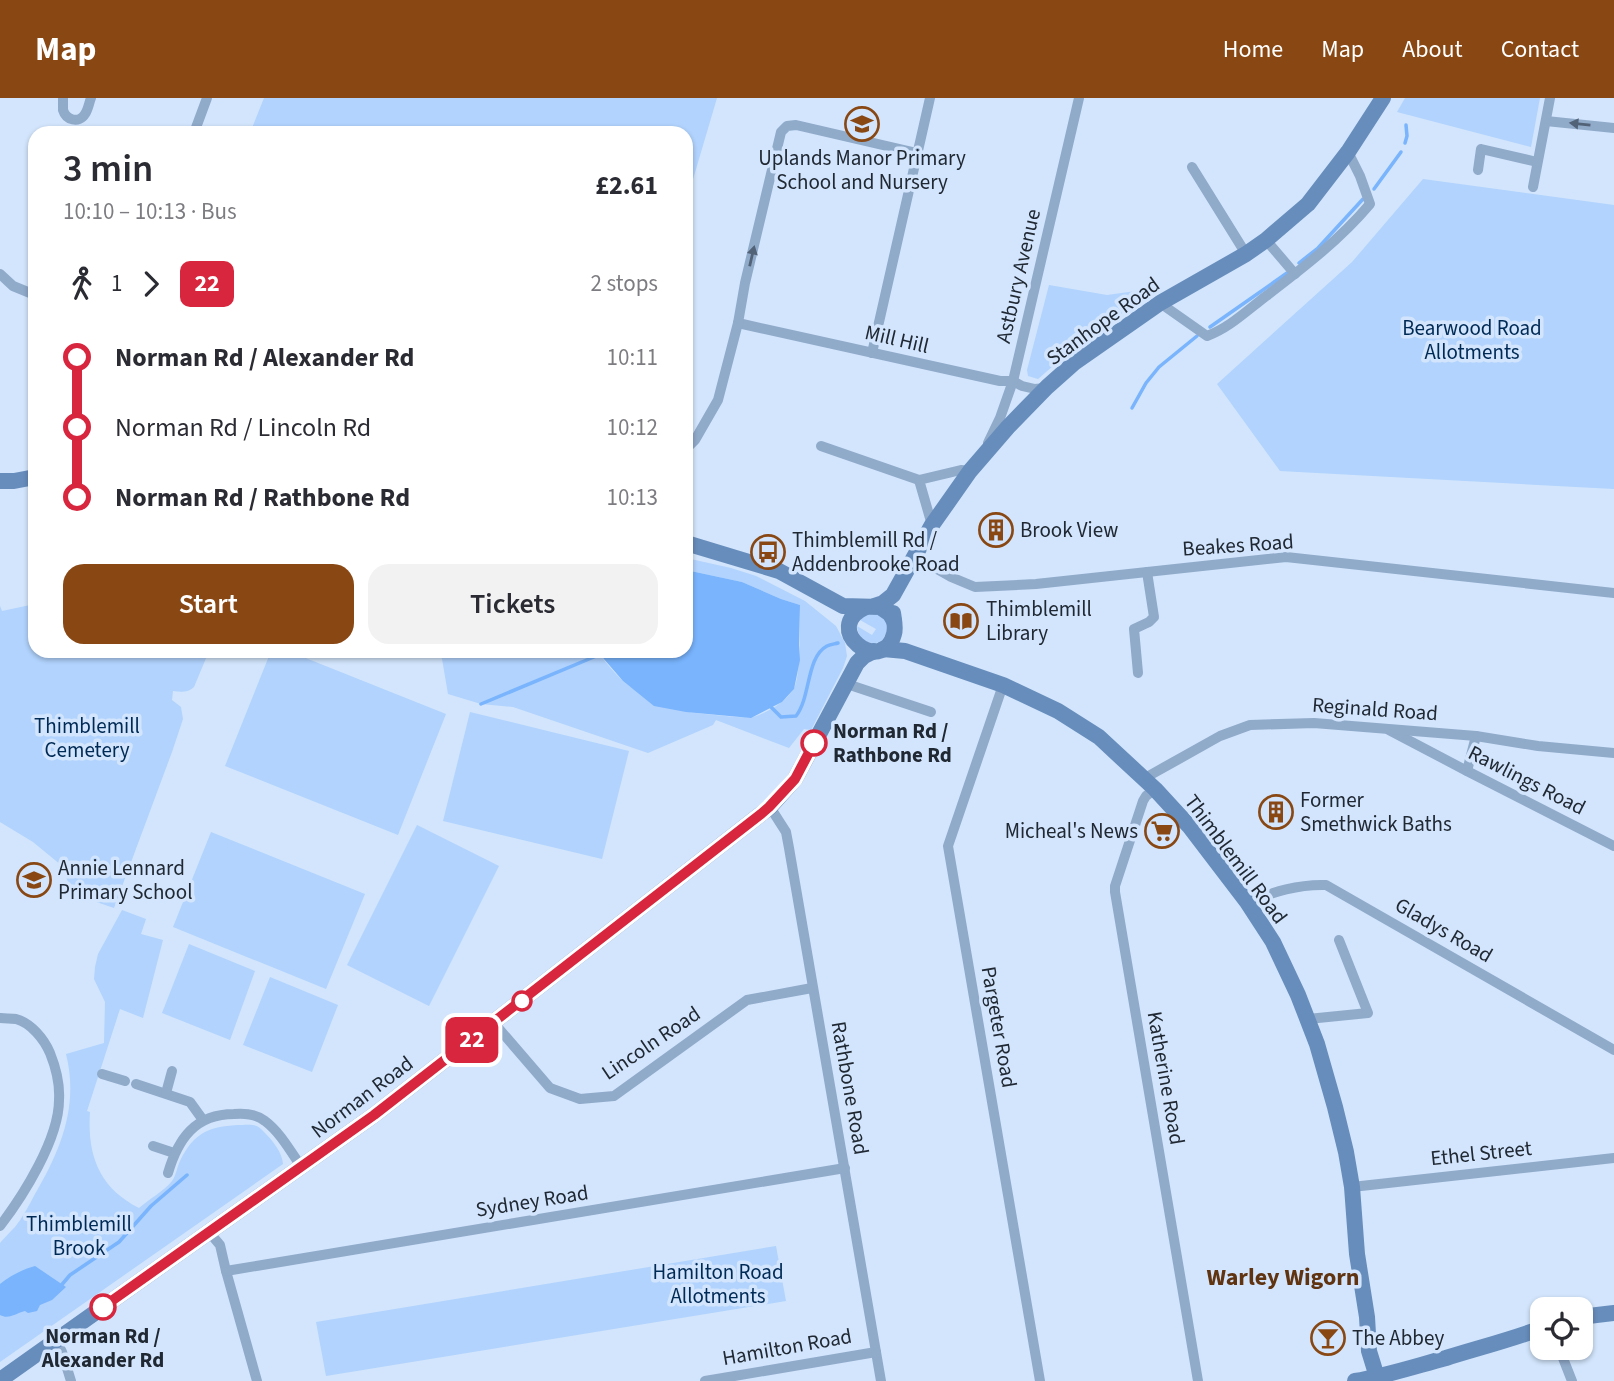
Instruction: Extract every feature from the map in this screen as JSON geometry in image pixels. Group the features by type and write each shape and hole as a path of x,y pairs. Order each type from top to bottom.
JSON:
{"street":[{"path":"63,98 66,116 76,120 87,113 91,98"},
{"path":"197,126 207,98"},
{"path":"872,353 930,98"},
{"name":"Astbury Avenue","path":"975,465 1000,418 1013,381 1079,98"},
{"name":"Stanhope Road","path":"893,595 932,525 975,465 1047,387 1074,363 1160,303 1266,240 1308,204 1348,152 1383,98"},
{"path":"1533,187 1550,98"},
{"path":"1546,121 1614,128"},
{"path":"693,442 718,400 781,132 787,126 796,125 917,153"},
{"path":"1478,170 1481,149 1537,162"},
{"path":"1160,303 1206,336 1222,330 1295,274 1356,221 1370,204 1348,152"},
{"path":"1192,167 1246,254"},
{"path":"1266,240 1295,274"},
{"path":"0,274 13,285 28,292"},
{"name":"Mill Hill","path":"738,323 1000,382 1013,381 1035,389 1047,387"},
{"path":"821,446 919,480 975,465"},
{"path":"0,473 28,476"},
{"path":"0,481 28,478"},
{"path":"919,480 932,525"},
{"path":"693,545 779,571 835,603 851,607 883,603 893,595"},
{"name":"Beakes Road","path":"914,556 975,587 1036,584 1286,557 1614,593"},
{"path":"1138,673 1133,629 1154,617 1147,572"},
{"path":"855,643 865,650 879,650 889,644 895,625 893,595"},
{"path":"835,603 850,626 858,663"},
{"path":"850,626 855,614 870,606 885,610 895,625 905,651"},
{"name":"Thimblemill Road","path":"879,650 905,651 1003,685 1058,711 1099,737 1150,783 1188,826 1247,902 1273,943 1308,1018 1335,1107 1352,1187 1369,1351 1377,1379"},
{"name":"Norman Road","path":"0,1380 374,1115 769,807 795,779 858,663 869,653 879,650"},
{"path":"847,684 931,712"},
{"name":"Pargeter Road","path":"1003,685 948,846 1040,1381"},
{"name":"Reginald Road","path":"1150,783 1220,736 1250,725 1314,723 1476,736 1538,746 1614,753"},
{"name":"Rawlings Road","path":"1387,729 1614,846"},
{"path":"1467,771 1476,736"},
{"name":"Katherine Road","path":"1150,783 1115,892 1198,1381"},
{"name":"Rathbone Road","path":"769,807 781,823 788,840 881,1381"},
{"name":"Gladys Road","path":"1247,902 1308,884 1326,885 1614,1050"},
{"path":"1308,1018 1368,1013 1339,940"},
{"name":"Lincoln Road","path":"494,1023 550,1088 580,1099 614,1096 747,1000 812,988"},
{"path":"0,1018 19,1020 33,1029 47,1046 59,1082 60,1102 57,1120 40,1162 0,1226"},
{"path":"166,1093 172,1071"},
{"path":"102,1074 190,1102 203,1120"},
{"path":"168,1173 182,1139 203,1120 223,1114 256,1115 268,1123 302,1168"},
{"path":"153,1146 174,1153"},
{"name":"Ethel Street","path":"1352,1187 1614,1158"},
{"name":"Sydney Road","path":"226,1271 845,1168"},
{"path":"209,1232 220,1245 257,1381"},
{"path":"1593,1316 1614,1314"},
{"path":"1355,1381 1377,1379 1530,1332"},
{"path":"56,1340 71,1381"},
{"name":"Hamilton Road","path":"705,1381 876,1352"},
{"path":"1564,1360 1572,1381"}],"green space":[{"path":"264,98 717,98 693,179 693,126 253,126"},
{"path":"1405,98 1540,98 1531,147 1397,112"},
{"name":"Bearwood Road Allotments","path":"1423,179 1614,205 1614,489 1280,471 1217,384 1352,262"},
{"path":"1049,285 1107,295 1158,288 1076,346 1038,379 1028,376 1027,370"},
{"path":"693,560 756,576 805,601 836,626 845,643 847,656 843,668 811,730 804,729 789,748 716,720 713,725 648,753 513,707 481,704 448,694 441,658 603,658 627,684 655,700 684,711 753,717 781,703 796,683 800,605 742,582 693,572"},
{"name":"Thimblemill Cemetery","path":"28,605 28,658 206,658 194,687 182,692 173,691 172,700 181,707 183,719 114,908 73,894 61,865 33,842 0,822 0,606 2,611"},
{"path":"865,614 881,614 889,627 882,641 869,643 860,635 857,626 872,635 876,629 860,620"},
{"path":"268,658 306,658 446,714 398,835 225,766"},
{"path":"470,712 629,751 602,859 443,821"},
{"path":"417,825 499,866 429,1006 347,965"},
{"path":"211,832 365,894 326,989 173,927"},
{"name":"Thimblemill Brook","path":"122,910 146,919 141,934 163,940 143,1018 120,1009 87,1111 90,1112 91,1142 98,1169 114,1191 139,1208 172,1181 191,1143 212,1129 250,1125 258,1127 276,1147 283,1164 0,1362 0,1243 23,1215 60,1144 69,1109 66,1054 104,1043 105,1002 94,979 95,967 98,954"},
{"path":"189,944 255,971 230,1040 162,1013"},
{"path":"270,977 338,1005 312,1072 243,1045"},
{"name":"Hamilton Road Allotments","path":"776,1246 786,1301 326,1376 316,1322"}],"water":[{"path":"693,572 742,582 800,605 800,660 794,689 782,702 751,718 654,706 623,681 603,658 693,658"},
{"path":"35,1266 66,1287 52,1300 40,1305 37,1311 0,1315 0,1284"}],"waterway":[{"name":"Thimblemill Brook","path":"1405,143 1406,125"},
{"name":"Thimblemill Brook","path":"1374,189 1401,152"},
{"name":"Thimblemill Brook","path":"1299,263 1318,248 1363,199"},
{"name":"Thimblemill Brook","path":"1210,327 1287,273"},
{"name":"Thimblemill Brook","path":"1132,408 1159,367 1197,336"},
{"name":"Thimblemill Brook","path":"770,706 781,717 796,716 801,708 815,659 827,646 838,643"},
{"name":"Thimblemill Brook","path":"481,704 591,658"},
{"name":"Thimblemill Brook","path":"59,1288 70,1275 119,1242 151,1206 187,1175"}],"bus line":[{"name":"22","path":"103,1307 374,1115 761,814 795,779 814,743"}],"place":[{"name":"Uplands Manor Primary School and Nursery","path":"862,124"},
{"name":"Brook View","path":"996,530"},
{"name":"Thimblemill Rd / Addenbrooke Road","path":"768,552"},
{"name":"Thimblemill Library","path":"961,621"},
{"name":"Norman Rd / Rathbone Rd","path":"814,743"},
{"name":"Former Smethwick Baths","path":"1276,812"},
{"name":"Micheal's News","path":"1162,831"},
{"name":"Annie Lennard Primary School","path":"34,880"},
{"name":"Norman Rd / Alexander Rd","path":"103,1307"},
{"name":"The Abbey","path":"1328,1338"}],"district":[{"name":"Warley Wigorn","path":"1283,1277"}]}
